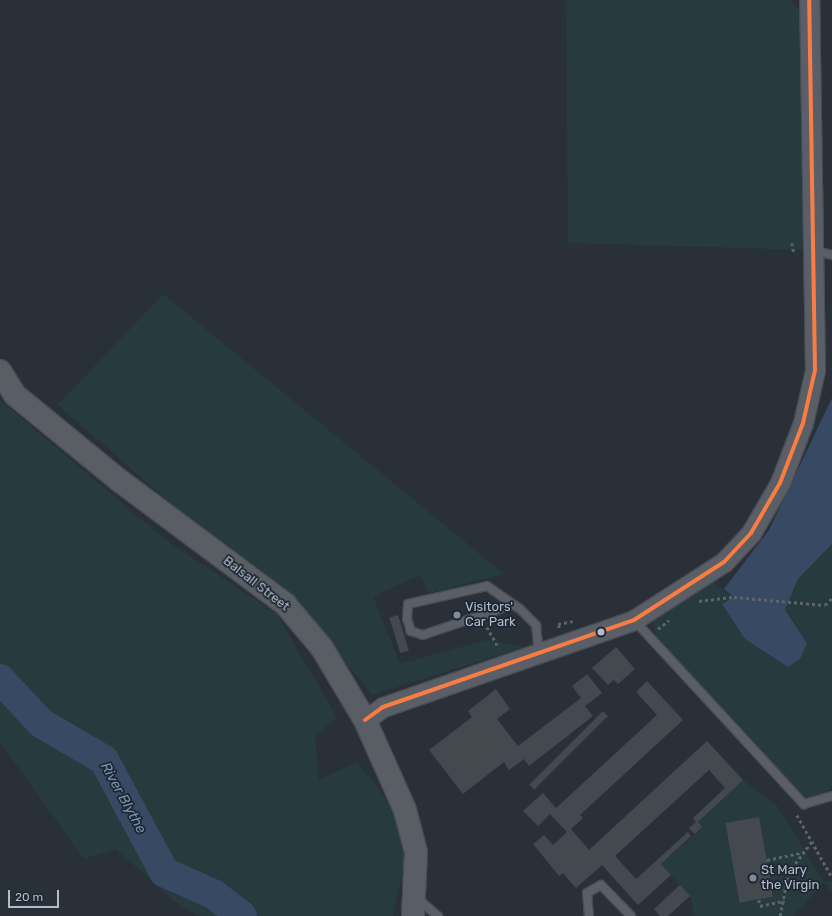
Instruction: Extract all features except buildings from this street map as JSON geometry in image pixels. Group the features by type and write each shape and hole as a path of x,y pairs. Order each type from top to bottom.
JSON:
{"main road":[{"name":"Balsall Street","path":"0,371 15,394 120,481 285,604 322,648 365,720 406,810 416,852 414,906"}],"street":[{"path":"365,720 383,707 540,655 634,620 724,562 751,533 780,483 803,423 814,370 823,253 809,0"}],"lane":[{"path":"512,605 423,635 411,631 406,619 408,604 487,586 512,605 536,625 540,655"},
{"path":"634,620 737,735 804,804 832,796"},
{"path":"589,916 587,893 601,885 631,916"},
{"path":"414,906 438,916"}],"path":[{"path":"792,243 795,259"},
{"path":"695,603 734,597 825,605 832,598"},
{"path":"481,616 509,665"},
{"path":"563,647 558,624 581,619"},
{"path":"648,636 671,619"},
{"path":"794,811 832,877"},
{"path":"780,916 788,873 811,842"},
{"path":"767,860 804,852"},
{"path":"759,900 760,906 784,901"}],"green space":[{"path":"566,0 790,0 802,12 803,250 568,243"},
{"path":"163,294 504,574 429,593 421,575 373,596 400,664 487,640 524,647 372,695 292,596 167,500 58,405"},
{"path":"0,400 166,540 277,614 337,718 315,736 319,780 357,762 385,797 401,830 404,867 393,916 199,916 175,902 116,849 84,859 0,742"},
{"path":"832,544 832,786 828,792 804,799 657,640 652,622 713,582 734,597 722,604 745,639 807,643 785,610 798,579"},
{"path":"743,780 778,807 824,882 793,916 694,916 691,898 661,864 702,828 698,822"},
{"path":"832,881 832,892 824,882"}],"water":[{"path":"832,398 832,544 798,579 785,610 807,643 800,659 788,667 745,639 722,604 734,597 724,589 769,530"}],"waterway":[{"name":"River Blythe","path":"0,679 41,723 104,760 164,872 215,895 242,916"}],"transit line":[{"path":"365,720 383,707 634,620 724,562 751,533 780,483 803,423 815,370 809,0"}],"place":[{"name":"Visitors' Car Park","path":"457,615"},
{"name":"St Mary the Virgin","path":"753,878"}]}
